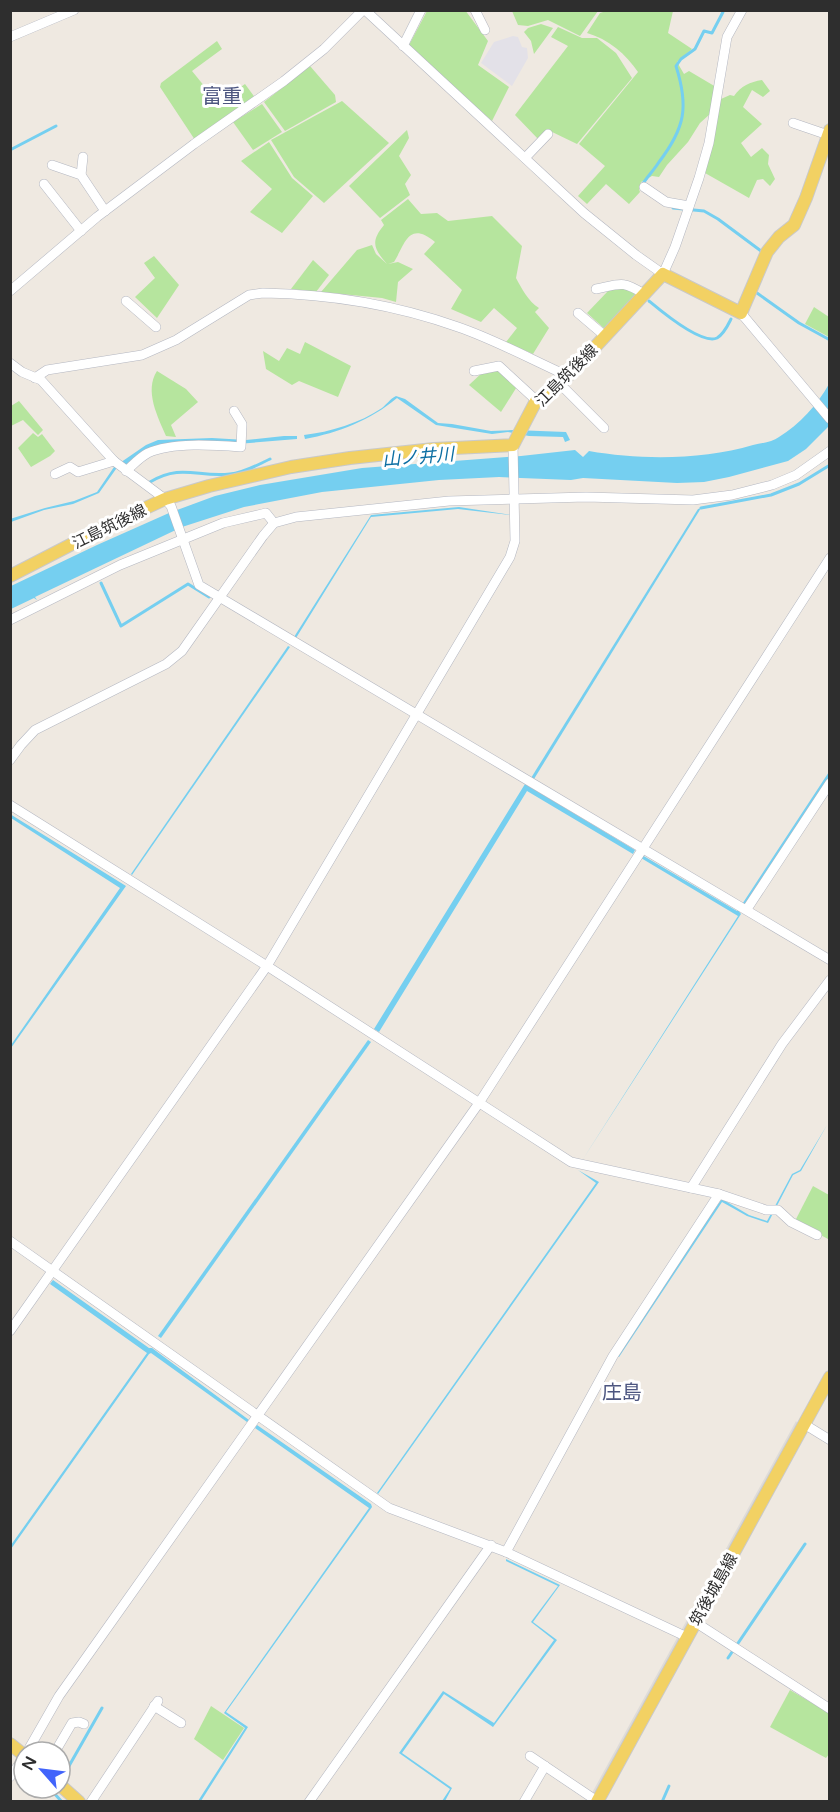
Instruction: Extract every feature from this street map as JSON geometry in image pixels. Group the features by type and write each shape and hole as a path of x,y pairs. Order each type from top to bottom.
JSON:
{"main road":[{"path":"663,274 741,313 767,252 779,237 794,225 829,133"},
{"name":"江島筑後線","path":"10,576 109,525 168,502 291,467 350,458 434,450 513,449 537,401 564,380 663,274"},
{"name":"筑後城島線","path":"597,1801 830,1377"}],"street":[{"path":"10,37 74,10"},
{"path":"10,291 105,211 194,144 284,81 324,49 364,10 584,213 663,274 675,247 709,143 728,37 742,10"},
{"path":"403,46 422,10"},
{"path":"475,10 485,30"},
{"path":"794,123 829,133"},
{"path":"525,158 548,134"},
{"path":"81,175 83,157"},
{"path":"52,165 81,175 105,211"},
{"path":"44,184 81,231"},
{"path":"644,187 666,202 688,206"},
{"path":"596,289 622,283 644,294"},
{"path":"35,378 47,370 142,355 176,340 249,295 263,293 352,300 425,316 461,327 564,380 604,428"},
{"path":"126,301 156,327"},
{"path":"578,313 605,336"},
{"path":"741,313 830,419"},
{"path":"10,363 22,372 41,380 114,460 168,502 199,585 830,960"},
{"path":"474,371 499,366 537,401"},
{"path":"126,471 145,454 162,447 220,445 241,447 242,424 234,411"},
{"path":"10,1331 267,966 510,557 515,541 516,500 513,449"},
{"path":"10,760 35,730 166,664 182,651 263,536 274,524 296,517 449,501 586,497 693,500 732,495 772,485 796,475 830,451"},
{"path":"55,474 70,467 78,472 114,460"},
{"path":"10,620 181,536 266,513 274,524"},
{"path":"34,1740 59,1696 479,1103 830,558"},
{"path":"747,909 830,783"},
{"path":"10,805 267,966 571,1162 720,1194 766,1210 778,1210 791,1222 817,1235"},
{"path":"691,1188 782,1044 830,980"},
{"path":"506,1551 613,1356 720,1194"},
{"path":"10,1241 389,1508 506,1551 687,1637"},
{"path":"804,1424 830,1440"},
{"path":"309,1802 491,1545"},
{"path":"695,1622 830,1709"},
{"path":"91,1802 156,1704 181,1724"},
{"path":"62,1740 72,1723 84,1724"},
{"path":"530,1756 597,1801"},
{"path":"524,1802 545,1766"}],"shaded area":[{"path":"513,36 518,37 522,47 527,48 528,58 512,86 481,63 494,42"},
{"path":"796,1421 798,1424 591,1801 587,1802"}],"green space":[{"path":"465,10 488,41 478,65 509,87 492,121 408,47 427,11"},
{"path":"512,11 598,11 580,36 548,20 528,26 518,25"},
{"path":"606,11 673,11 668,33 692,49 677,62 684,74 689,71 716,87 710,114 700,123 688,142 659,177 652,176 641,182 640,192 629,204 606,184 587,204 578,196 605,166 579,144 638,72 616,48 587,33 600,13"},
{"path":"541,24 553,28 534,54 531,41 524,32 528,28"},
{"path":"558,27 582,38 597,38 616,53 632,78 577,144 548,130 539,140 515,115 568,46 551,37"},
{"path":"217,41 222,49 192,71 218,103 245,84 256,99 195,140 160,87 161,83"},
{"path":"310,66 335,95 336,102 285,131 264,102"},
{"path":"762,80 770,91 763,97 752,90 743,107 762,124 741,143 751,157 762,148 769,155 768,164 775,179 770,186 763,179 757,180 749,198 705,173 721,99 730,95 734,96 746,85"},
{"path":"342,101 389,143 324,203 294,177 271,140"},
{"path":"262,104 282,132 253,150 233,122"},
{"path":"407,130 409,138 399,156 411,175 405,184 410,195 380,218 349,186"},
{"path":"269,142 292,178 313,196 282,233 250,212 272,189 241,161"},
{"path":"408,199 421,214 437,213 448,221 492,216 522,246 516,278 528,298 539,308 535,312 549,328 533,354 506,342 517,328 494,308 481,322 451,309 462,290 424,254 435,242 419,233 408,237 394,262 388,264 398,262 413,269 398,282 396,302 382,298 321,292 357,250 372,245 376,254 387,264 375,245 377,236 384,225 381,220"},
{"path":"154,256 179,285 157,318 135,297 155,278 144,263"},
{"path":"313,260 329,275 316,292 291,289"},
{"path":"619,287 640,294 606,330 587,313 609,290"},
{"path":"814,307 829,317 829,337 805,324"},
{"path":"305,342 351,366 338,397 299,381 292,385 266,369 263,351 279,361 287,348 300,354"},
{"path":"496,369 518,385 501,412 469,385 484,371"},
{"path":"157,371 186,389 198,402 171,425 176,437 166,436 154,404 152,387"},
{"path":"19,401 43,430 38,435 23,420 11,426 11,406"},
{"path":"33,433 38,437 42,434 55,451 31,467 18,448"},
{"path":"813,1186 829,1195 828,1239 795,1221"},
{"path":"790,1690 829,1713 829,1754 826,1758 770,1727"},
{"path":"211,1706 244,1728 223,1760 194,1739"}],"water":[{"path":"829,384 829,426 806,449 788,461 704,482 499,477 439,480 322,492 244,507 182,527 35,597 37,600 34,598 11,609 11,586 169,513 215,496 260,485 362,468 575,450 583,457 589,451 650,457 713,454 776,439 807,413"},
{"path":"396,396 405,399 438,423 491,431 566,432 570,440 565,442 563,437 529,436 508,432 492,434 436,425 397,398 376,413 354,424 305,439 304,435 324,432 364,418 382,408"},
{"path":"297,436 297,439 237,444 172,444 116,469 99,493 73,504 44,510 11,522 10,519 97,492 114,467 146,445 158,440 212,438 246,440"},
{"path":"459,507 511,515 458,509 371,517 296,638 294,637 371,515"},
{"path":"701,508 534,779 531,778 698,509"},
{"path":"288,646 290,647 132,875 131,874"},
{"path":"525,784 635,850 633,854 527,791 379,1032 374,1029"},
{"path":"10,814 126,886 11,1048 120,888 11,818"},
{"path":"642,855 738,910 741,914 583,1159 738,916 641,858"},
{"path":"368,1040 371,1042 161,1338 158,1336"},
{"path":"827,1125 801,1171 793,1175 768,1223 747,1216 722,1202 618,1357 657,1294 721,1200 749,1215 767,1221 792,1174 800,1170"},
{"path":"578,1170 599,1182 378,1494 596,1183"},
{"path":"53,1280 152,1348 249,1420 247,1422 151,1353 149,1354 11,1549 11,1545 147,1353 50,1284"},
{"path":"257,1425 371,1504 372,1507 226,1712 248,1727 201,1801 198,1801 245,1728 224,1713 369,1508 255,1428"},
{"path":"506,1559 560,1585 533,1622 557,1640 493,1727 444,1694 402,1753 452,1788 445,1801 442,1801 450,1789 399,1753 443,1691 494,1723 554,1640 531,1622 558,1586"}],"waterway":[{"path":"642,185 668,150 682,117 682,94 676,66 681,59 695,49 704,31 712,33 723,12 721,10"},
{"path":"10,150 56,126"},
{"path":"673,208 704,211 761,251"},
{"path":"757,293 799,323 830,340"},
{"path":"649,301 682,326 701,337 710,339 722,334 731,319"},
{"path":"150,482 161,476 181,472 219,475 235,473 270,459"},
{"path":"701,508 771,495 799,484 830,465"},
{"path":"101,583 121,626 188,584 209,597"},
{"path":"742,907 830,773"},
{"path":"728,1658 805,1544"},
{"path":"72,1761 102,1708"},
{"path":"662,1802 669,1786"}],"district":[{"name":"富重","path":"222,96"},
{"name":"庄島","path":"622,1392"}],"water label":[{"name":"山ノ井川","path":"418,457"}]}
